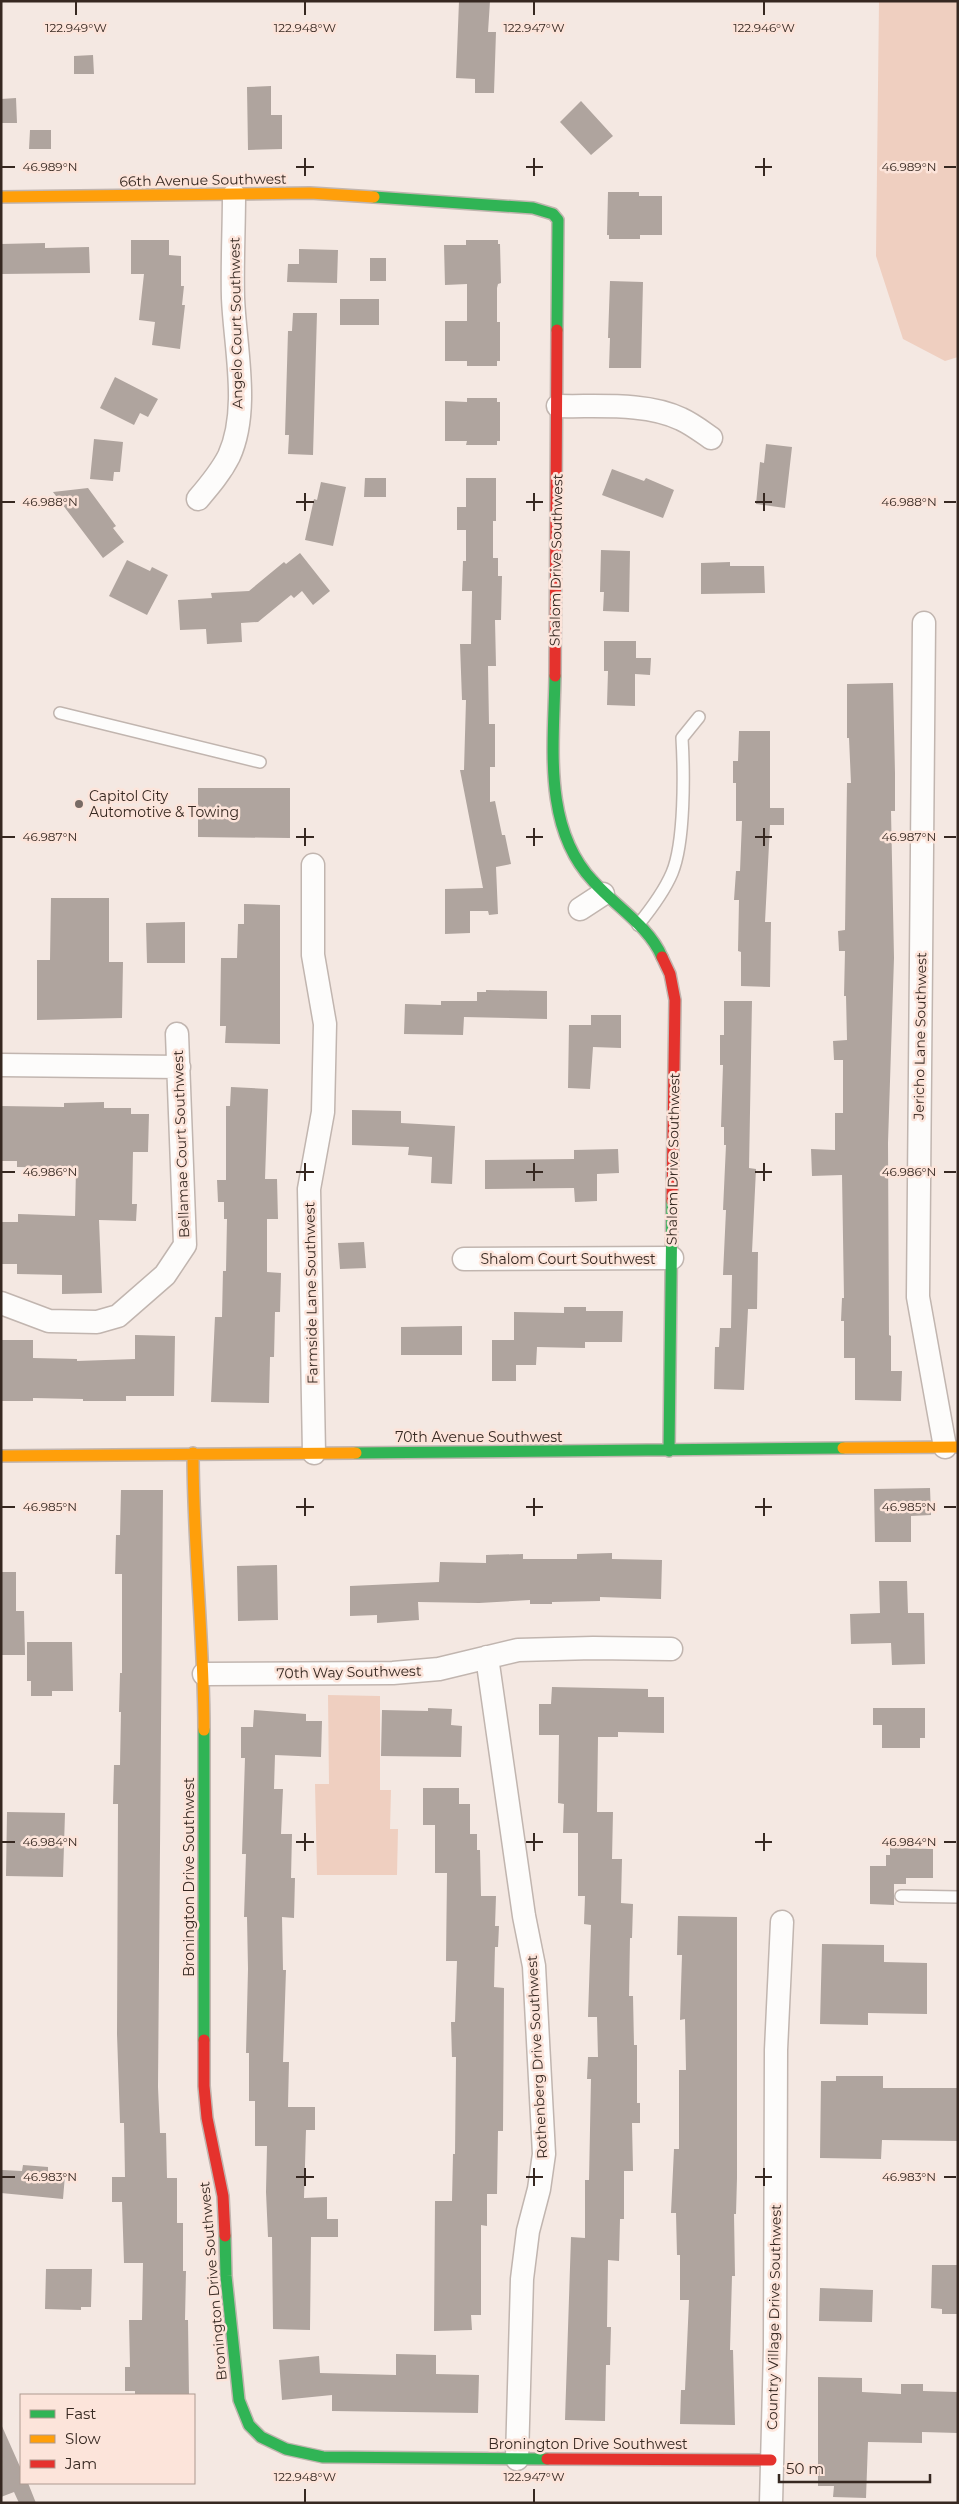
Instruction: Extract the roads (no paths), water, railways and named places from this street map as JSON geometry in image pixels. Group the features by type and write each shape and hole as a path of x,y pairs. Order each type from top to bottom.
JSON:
{"street":[{"name":"66th Avenue Southwest","path":"1,197 310,193 515,206 533,208 553,214"},
{"name":"Angelo Court Southwest","path":"198,499 221,469 229,454 238,427 239,377 233,298 234,195"},
{"name":"Shalom Drive Southwest","path":"553,214 558,220 560,231 554,752 556,797 562,828 572,854 603,894 638,925 658,947 667,963 673,981 675,1010 669,1451"},
{"path":"558,406 637,409 668,413 693,425 711,438"},
{"name":"Jericho Lane Southwest","path":"924,623 918,1297 951,1447"},
{"name":"Farmside Lane Southwest","path":"312,865 312,955 325,1024 323,1112 309,1189 314,1453"},
{"path":"580,909 603,894"},
{"name":"Bellamae Court Southwest","path":"1,1303 49,1321 97,1322 118,1316 165,1275 185,1245 177,1034"},
{"path":"1,1066 179,1066"},
{"name":"Shalom Court Southwest","path":"464,1259 672,1258"},
{"name":"70th Avenue Southwest","path":"1,1456 951,1447"},
{"name":"Bronington Drive Southwest","path":"193,1453 193,1496 204,1674 204,2086 207,2118 223,2196 226,2276 239,2400 249,2426 261,2437 286,2449 323,2457 771,2460"},
{"name":"70th Way Southwest","path":"204,1674 393,1674 439,1669 518,1650 593,1648 671,1649"},
{"name":"Rothenberg Drive Southwest","path":"487,1657 517,1867 534,1966 544,2154 540,2189 528,2231 522,2280 517,2459"},
{"name":"Country Village Drive Southwest","path":"771,2503 775,2348 776,2050 782,1922"}],"lane":[{"path":"60,713 260,762"},
{"path":"638,925 658,900 673,872 681,817 682,738 698,717"},
{"path":"901,1896 958,1897"}],"place":[{"name":"Capitol City Automotive & Towing","path":"79,804"}]}
